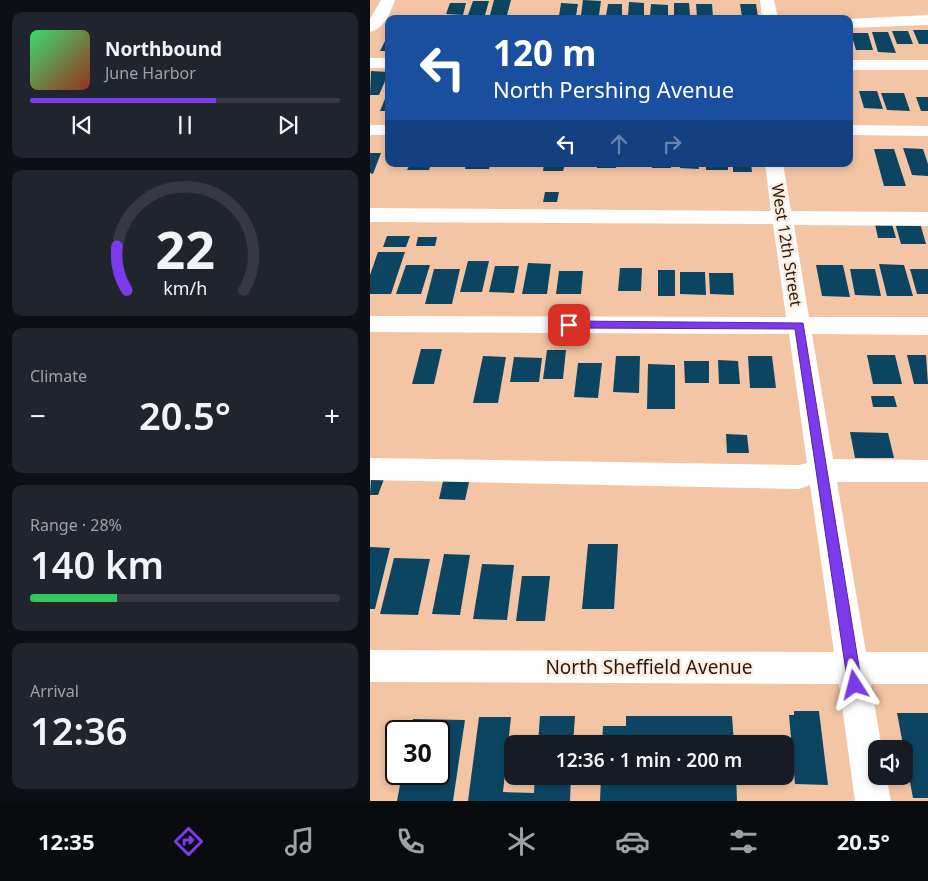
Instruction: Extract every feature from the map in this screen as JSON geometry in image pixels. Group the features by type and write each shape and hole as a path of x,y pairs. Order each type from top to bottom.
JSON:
{"street":[{"path":"376,24 388,0"},
{"path":"767,0 769,15"},
{"path":"853,23 928,20"},
{"path":"370,63 385,63"},
{"path":"853,65 928,65"},
{"path":"370,130 385,130"},
{"path":"853,130 928,131"},
{"name":"West 12th Street","path":"774,167 873,801"},
{"path":"370,215 749,218 782,220 928,219"},
{"path":"370,324 928,326"},
{"path":"370,469 799,477 822,470 928,471"},
{"name":"North Sheffield Avenue","path":"370,666 928,668"}],"building":[{"path":"494,0 511,0 507,15 490,15"},
{"path":"583,0 601,1 599,15 581,15"},
{"path":"473,1 489,1 485,15 468,15"},
{"path":"629,2 644,3 644,15 628,15"},
{"path":"450,3 466,3 463,15 446,14"},
{"path":"561,3 578,4 576,15 559,15"},
{"path":"674,3 689,3 690,15 674,15"},
{"path":"608,4 622,4 622,15 606,15"},
{"path":"651,4 668,5 668,15 650,15"},
{"path":"696,4 712,4 713,15 697,15"},
{"path":"740,4 756,4 758,15 742,15"},
{"path":"913,30 928,30 928,44 919,44"},
{"path":"892,31 908,31 913,44 897,44"},
{"path":"872,32 888,32 896,53 878,52"},
{"path":"853,33 868,33 873,50 856,50"},
{"path":"385,41 385,51 380,51"},
{"path":"371,71 385,72 385,81 379,95 370,95"},
{"path":"859,91 877,91 883,109 864,108"},
{"path":"881,93 904,93 910,111 887,110"},
{"path":"916,97 928,97 928,111 921,111"},
{"path":"385,99 385,111 380,111"},
{"path":"903,148 923,149 928,164 928,176 912,175"},
{"path":"874,149 894,149 906,186 884,186"},
{"path":"370,153 381,153 373,174 370,173"},
{"path":"408,167 430,167 429,170 407,170"},
{"path":"465,167 489,167 489,169 465,169"},
{"path":"544,167 564,167 563,171 543,171"},
{"path":"597,167 616,167 616,168"},
{"path":"652,167 671,167 671,168"},
{"path":"699,167 699,169 680,168"},
{"path":"706,167 728,167 728,170 706,170"},
{"path":"733,167 751,167 752,172 733,172"},
{"path":"545,192 559,192 557,202 543,202"},
{"path":"895,223 920,223 926,244 901,244"},
{"path":"875,224 892,224 896,238 878,238"},
{"path":"387,236 410,236 406,247 383,247"},
{"path":"418,237 437,237 435,246 416,246"},
{"path":"378,252 405,252 391,294 370,294 370,275"},
{"path":"468,261 489,261 482,292 460,292"},
{"path":"528,263 551,264 547,294 522,294"},
{"path":"879,264 904,265 913,296 887,296"},
{"path":"406,265 430,265 421,294 396,294"},
{"path":"816,265 843,265 850,297 822,296"},
{"path":"495,266 519,266 514,293 489,292"},
{"path":"620,268 642,268 641,291 618,291"},
{"path":"434,269 460,269 452,304 425,304"},
{"path":"850,269 875,269 881,296 855,295"},
{"path":"910,269 928,269 928,294 917,294"},
{"path":"658,270 675,270 675,296 658,296"},
{"path":"559,271 583,271 581,294 556,294"},
{"path":"680,272 705,272 706,295 680,294"},
{"path":"709,273 733,273 734,295 710,294"},
{"path":"421,349 442,349 434,384 412,384"},
{"path":"547,350 566,350 563,379 543,379"},
{"path":"867,355 895,355 902,384 873,384"},
{"path":"907,355 926,355 928,384 914,384"},
{"path":"483,356 506,357 498,403 473,403"},
{"path":"616,356 640,356 639,393 613,392"},
{"path":"748,356 772,356 776,388 750,388"},
{"path":"514,357 542,358 539,382 510,382"},
{"path":"718,360 738,361 740,384 719,384"},
{"path":"684,361 709,361 709,383 685,383"},
{"path":"578,363 602,363 598,398 574,397"},
{"path":"648,364 675,365 675,409 647,409"},
{"path":"871,396 894,396 897,407 873,407"},
{"path":"850,432 888,433 894,458 855,458"},
{"path":"726,434 747,435 749,453 727,453"},
{"path":"444,477 470,478 465,500 439,499"},
{"path":"371,478 384,479 378,495 370,495"},
{"path":"588,544 618,544 614,609 582,609"},
{"path":"370,547 390,548 375,609 370,609"},
{"path":"444,554 470,555 460,615 432,614"},
{"path":"394,558 430,559 418,615 380,614"},
{"path":"482,564 514,565 507,620 473,619"},
{"path":"522,576 550,576 545,621 516,621"},
{"path":"794,711 819,711 828,785 795,784 794,735 791,735 789,715 794,715"},
{"path":"897,713 928,713 928,798 913,798 911,785 913,785 913,740 902,740"},
{"path":"540,716 575,716 574,735 539,735"},
{"path":"626,716 732,716 733,735 602,735 603,726 626,726"},
{"path":"479,717 511,717 509,735 504,735 503,792 534,793 534,785 571,785 570,801 468,801"},
{"path":"413,719 465,720 453,801 397,801 400,785 450,785 450,720"},
{"path":"601,785 736,785 737,801 600,801"}],"route":[{"path":"569,325 800,325 855,685"}]}
